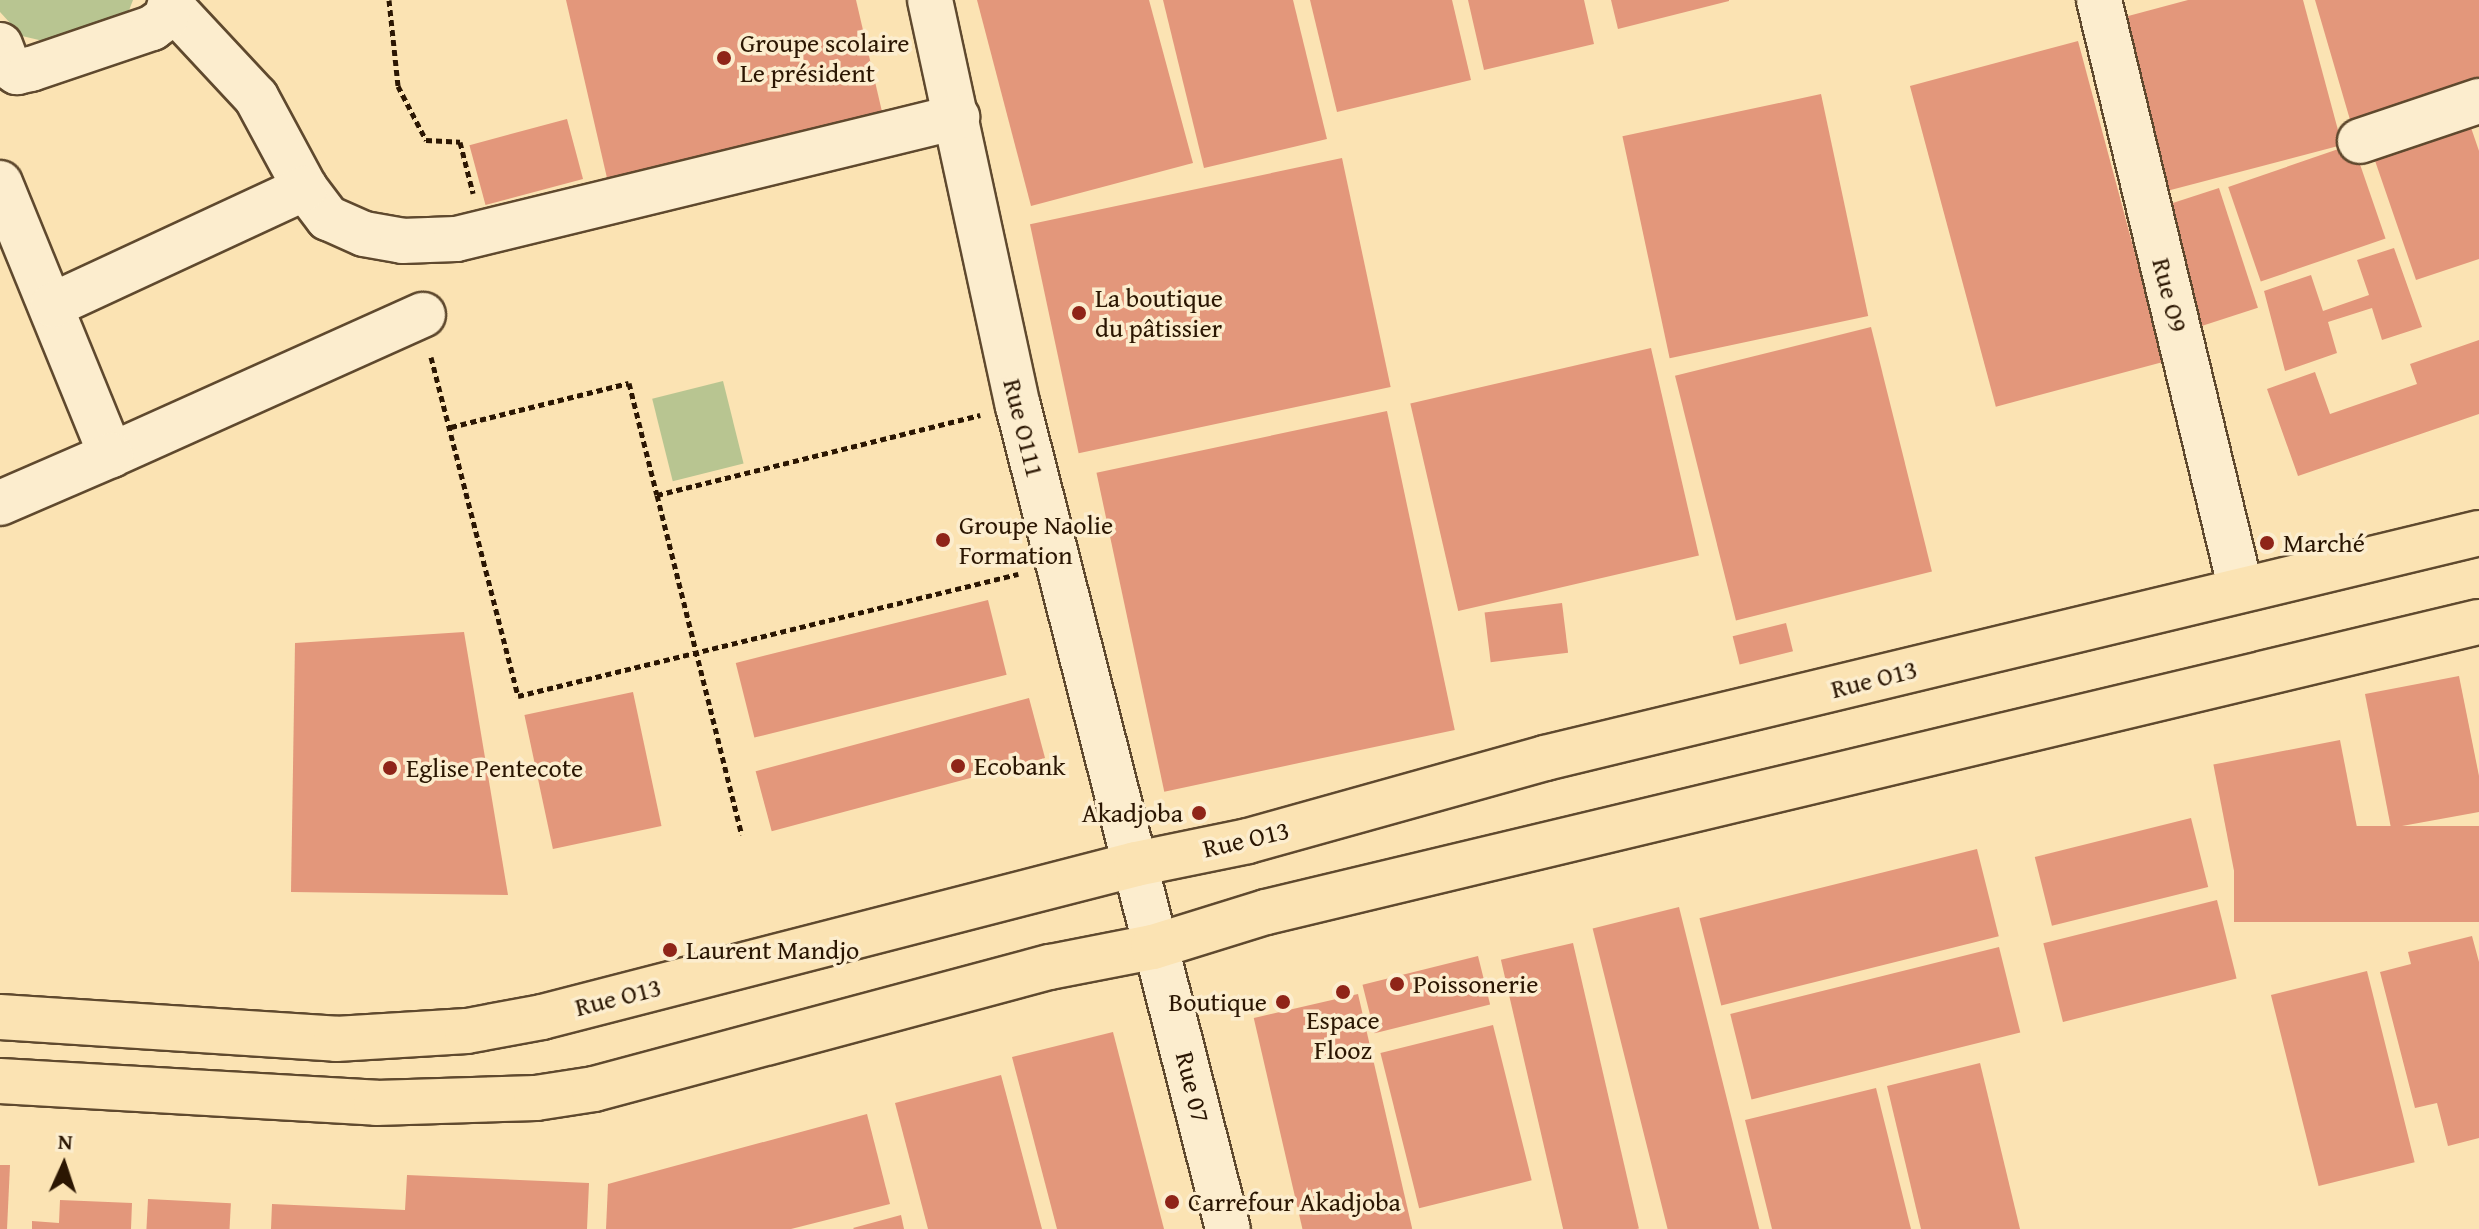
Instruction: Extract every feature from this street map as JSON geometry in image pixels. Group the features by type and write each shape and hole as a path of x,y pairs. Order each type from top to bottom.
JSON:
{"main road":[{"name":"Rue O13","path":"0,1017 336,1039 467,1031 542,1017 1136,864 1248,841 1545,758 2479,533"},
{"path":"0,1081 376,1103 536,1098 594,1089 1050,967 1153,947 1266,912 2479,622"}],"street":[{"name":"Rue O111","path":"930,0 1018,406 1136,864 1153,947"},
{"name":"Rue O9","path":"2099,0 2241,590"},
{"path":"0,45 8,66 17,72 31,69 152,28 166,18 171,3 256,97 305,188 328,218 364,234 402,241 483,233 957,117"},
{"path":"2360,141 2479,101"},
{"path":"0,183 53,305 111,455"},
{"path":"53,305 305,188"},
{"path":"0,503 423,315"},
{"name":"Rue 07","path":"1153,947 1185,1052 1228,1229"}],"path":[{"path":"389,0 398,86 426,140 460,142 483,233"},
{"path":"742,835 696,653 629,383 451,427 518,696 696,653 1058,564"},
{"path":"657,495 1018,406"}],"green space":[{"path":"0,0 133,0 128,13 56,44 22,36 0,12"},
{"path":"723,381 744,463 673,481 652,399"}],"building":[{"name":"Groupe scolaire Le président","path":"566,0 856,0 883,116 607,178"},
{"path":"977,0 1149,0 1193,163 1031,206"},
{"path":"1163,0 1293,0 1327,139 1204,168"},
{"path":"1310,0 1452,0 1471,80 1337,112"},
{"path":"1468,0 1584,0 1594,44 1484,70"},
{"path":"1611,0 1729,0 1729,1 1618,29"},
{"path":"2188,0 2303,0 2342,145 2163,192 2117,19"},
{"path":"2315,0 2479,0 2479,95 2353,130"},
{"path":"2078,41 2164,362 1996,407 1910,86"},
{"path":"1821,94 1868,316 1670,358 1622,136"},
{"path":"567,119 583,179 485,205 469,145"},
{"path":"2468,119 2479,151 2479,259 2416,280 2372,152"},
{"path":"2353,144 2386,239 2261,282 2228,187"},
{"path":"1342,158 1391,387 1079,453 1030,224"},
{"path":"2219,188 2258,308 2197,328 2158,208"},
{"path":"2394,248 2422,327 2382,340 2372,308 2328,322 2337,353 2285,371 2264,291 2311,275 2323,311 2369,295 2357,260"},
{"path":"1871,327 1932,572 1736,620 1675,376"},
{"path":"2479,340 2479,414 2298,476 2267,389 2315,372 2330,414 2417,384 2410,364"},
{"path":"1651,348 1699,556 1458,611 1410,404"},
{"path":"1387,411 1455,730 1164,792 1096,473"},
{"path":"988,600 1007,675 754,738 736,663"},
{"path":"1562,603 1568,653 1491,662 1485,613"},
{"path":"1786,623 1793,651 1740,664 1733,636"},
{"name":"Eglise Pentecote","path":"464,632 508,895 291,892 295,643"},
{"path":"2459,676 2479,776 2479,812 2391,828 2365,694"},
{"path":"633,692 661,826 553,849 524,715"},
{"path":"1029,698 1045,758 772,831 756,771"},
{"path":"2340,740 2362,853 2235,878 2213,765"},
{"path":"2191,818 2208,887 2052,926 2035,857"},
{"path":"2234,826 2479,826 2479,922 2234,922"},
{"path":"1977,849 1999,936 1721,1006 1699,918"},
{"path":"2217,900 2237,979 2063,1022 2043,943"},
{"path":"1679,907 1759,1229 1668,1229 1593,929"},
{"path":"2472,936 2479,962 2479,1138 2448,1146 2437,1103 2415,1108 2380,972 2411,964 2408,952"},
{"path":"1573,943 1639,1228 1563,1229 1501,960"},
{"path":"1999,947 2020,1032 1752,1099 1730,1014"},
{"path":"1478,956 1490,1005 1375,1033 1363,985"},
{"path":"2367,971 2415,1162 2319,1186 2271,995"},
{"path":"1358,994 1412,1229 1302,1229 1254,1018"},
{"path":"1493,1025 1532,1180 1419,1208 1380,1053"},
{"path":"1113,1032 1164,1229 1057,1229 1012,1057"},
{"path":"1980,1063 2020,1229 1921,1229 1887,1086"},
{"path":"1001,1075 1042,1229 928,1229 895,1103"},
{"path":"1876,1088 1911,1229 1772,1229 1745,1120"},
{"path":"867,1114 890,1204 791,1229 606,1229 608,1184"},
{"path":"0,1165 10,1165 7,1229 0,1229"},
{"path":"407,1175 589,1183 587,1229 271,1229 272,1204 405,1210"},
{"path":"148,1199 231,1203 230,1229 146,1229"},
{"path":"60,1200 132,1203 131,1229 32,1229 32,1221 59,1223"},
{"path":"901,1215 904,1229 853,1228"}],"place":[{"name":"Groupe scolaire Le président","path":"724,58"},
{"name":"La boutique du pâtissier","path":"1079,313"},
{"name":"Groupe Naolie Formation","path":"943,540"},
{"name":"Marché","path":"2267,543"},
{"name":"Ecobank","path":"958,766"},
{"name":"Eglise Pentecote","path":"390,768"},
{"name":"Akadjoba","path":"1199,813"},
{"name":"Laurent Mandjo","path":"670,950"},
{"name":"Poissonerie","path":"1397,984"},
{"name":"Espace Flooz","path":"1343,992"},
{"name":"Boutique","path":"1283,1002"},
{"name":"Carrefour Akadjoba","path":"1172,1202"}]}
